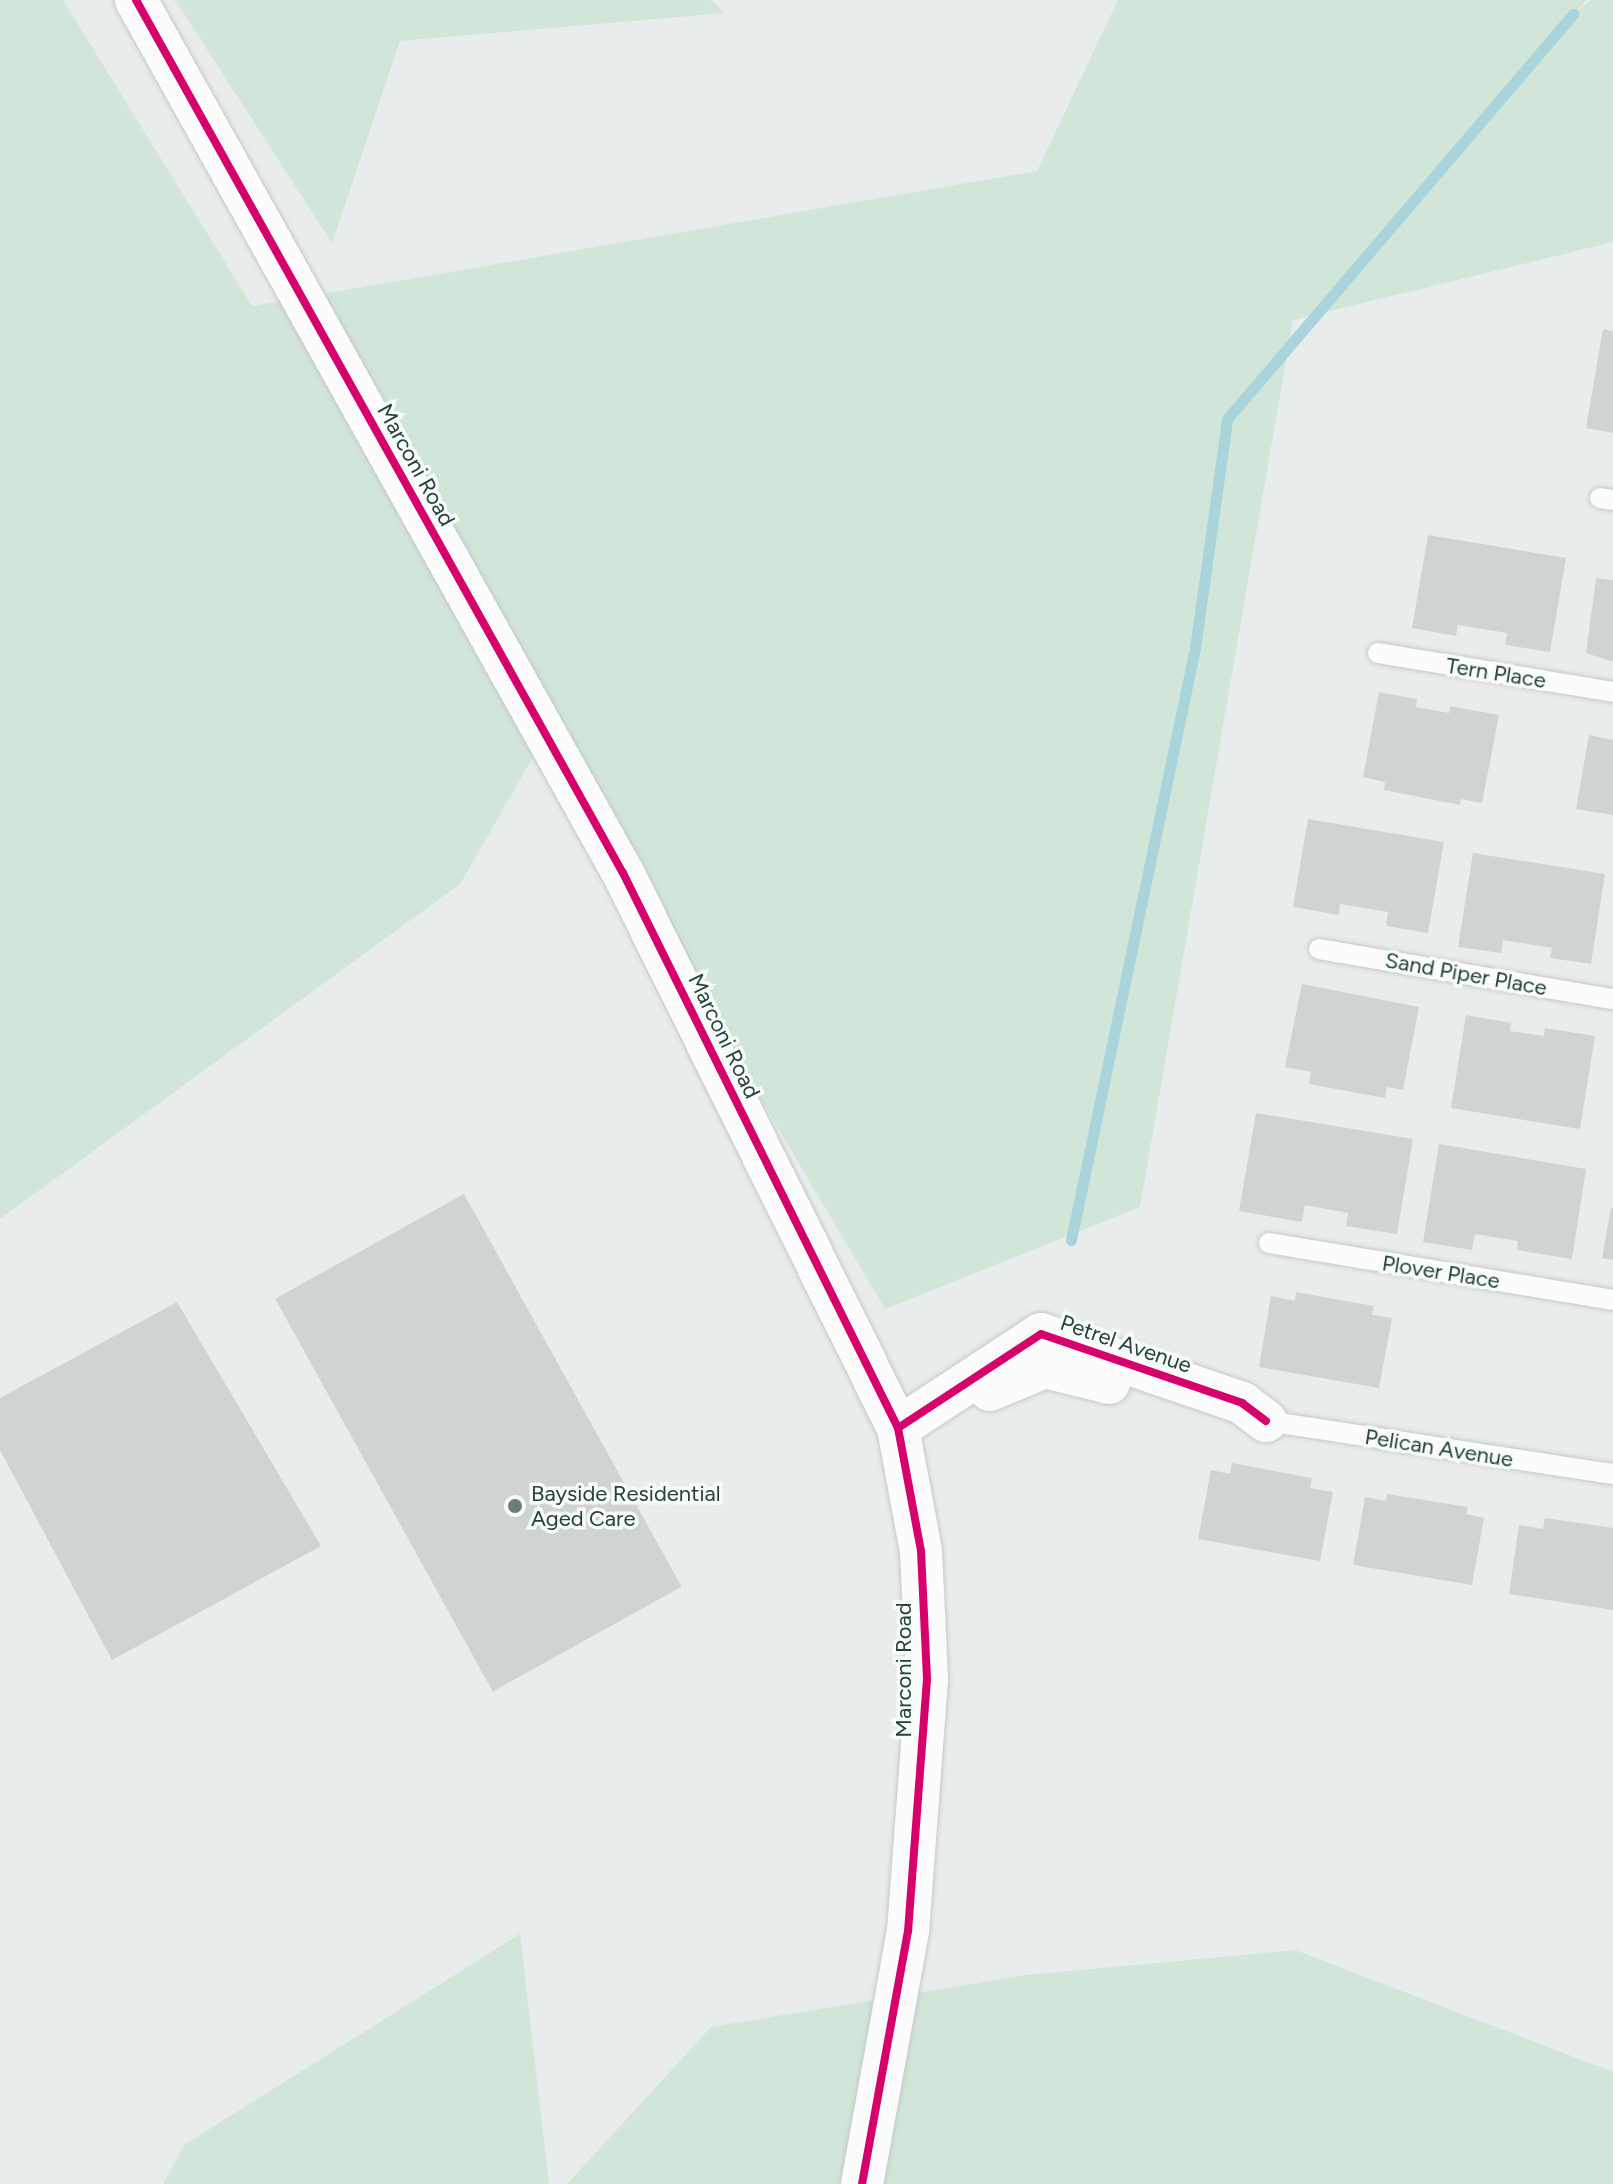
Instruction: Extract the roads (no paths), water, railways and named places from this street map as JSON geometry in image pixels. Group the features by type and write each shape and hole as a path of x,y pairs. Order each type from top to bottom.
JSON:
{"street":[{"name":"Marconi Road","path":"136,0 623,873 898,1428 921,1551 927,1679 908,1931 862,2184"},
{"name":"Petrel Avenue","path":"898,1428 1041,1334 1242,1403 1266,1421"}],"lane":[{"name":"Tern Place","path":"1378,653 1613,692"},
{"name":"Sand Piper Place","path":"1319,949 1613,999"},
{"name":"Plover Place","path":"1269,1243 1613,1300"},
{"name":"Pelican Avenue","path":"1266,1421 1613,1474"}],"waterway":[{"path":"1071,1240 1195,648 1227,419 1573,14"}],"place":[{"name":"Bayside Residential Aged Care","path":"515,1506"}]}
